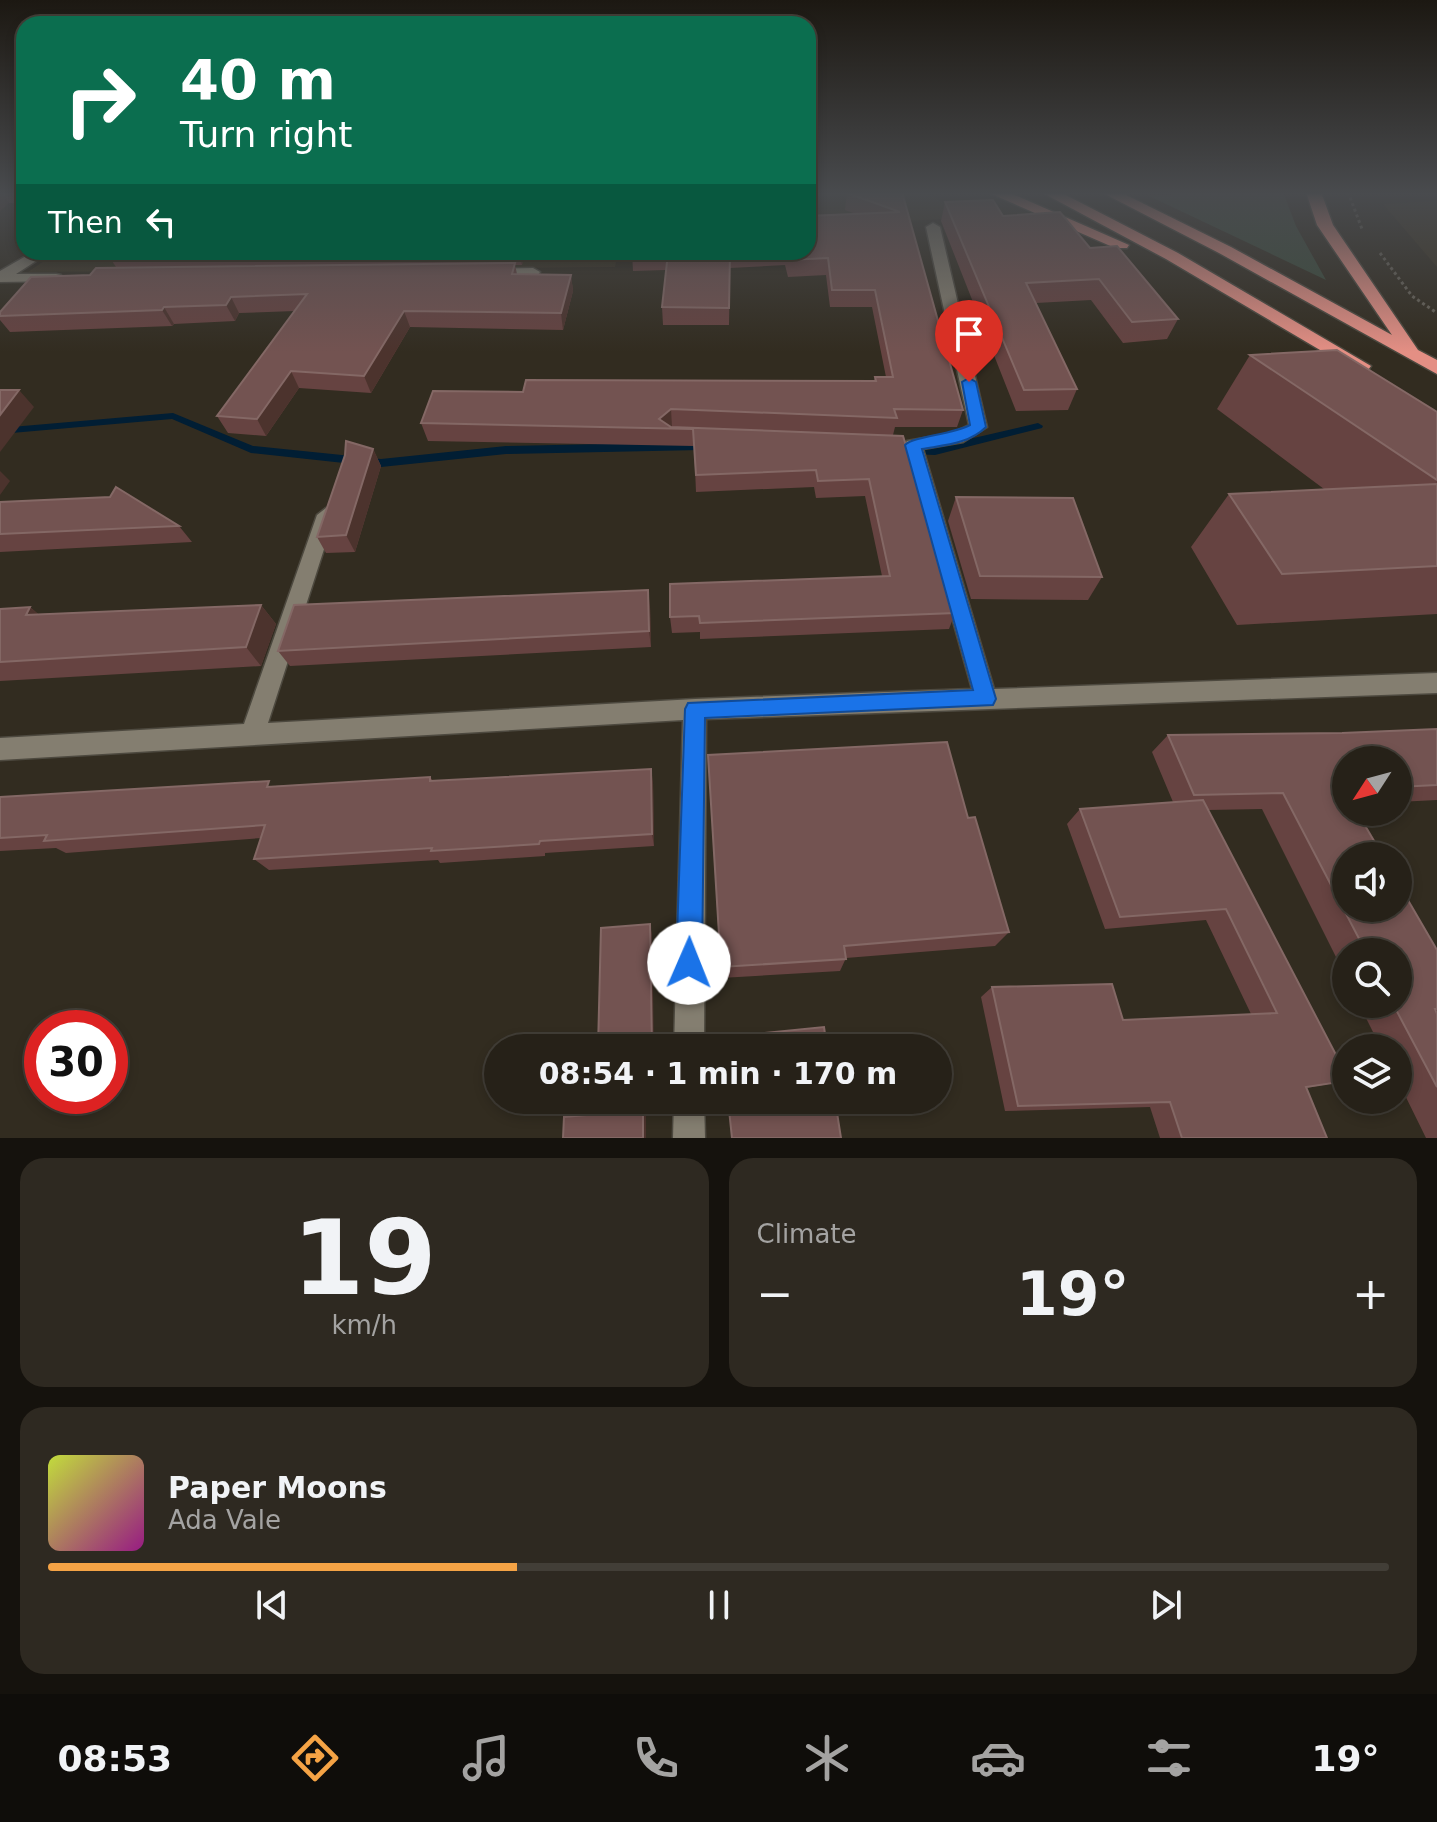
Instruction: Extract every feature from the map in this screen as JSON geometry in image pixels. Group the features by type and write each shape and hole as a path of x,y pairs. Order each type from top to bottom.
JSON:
{"highway":[{"path":"1121,245 1316,338"},
{"path":"1151,245 1316,338 1383,380"},
{"path":"1215,245 1437,368"},
{"path":"1337,245 1416,356"}],"street":[{"path":"937,245 978,427 957,438 905,444 986,699"},
{"path":"0,278 30,260"},
{"path":"470,273 533,272"},
{"path":"0,278 78,277"},
{"path":"252,735 331,500"},
{"path":"0,749 695,709 1437,683"},
{"path":"689,1034 695,709"},
{"path":"689,1114 689,1138"}],"path":[{"path":"1379,251 1412,296 1437,313"}],"shaded area":[{"path":"1418,245 1437,245 1437,267"},
{"path":"45,260 616,260 615,267 28,272"}],"green space":[{"path":"1252,245 1307,245 1326,280"}],"building":[{"path":"816,245 917,245 963,410 894,409 897,418 671,409 659,419 671,427 903,436 924,504 927,504 955,613 700,623 699,616 670,617 670,584 890,576 869,479 818,481 816,470 696,475 693,429 421,423 433,391 523,392 526,380 876,381 875,377 893,377 875,290 832,290 828,258 816,259"},
{"path":"963,245 1117,246 1178,319 1132,322 1099,279 1026,283 1077,389 1024,390"},
{"path":"667,260 730,260 729,308 662,307"},
{"path":"515,263 512,274 571,275 561,313 404,311 364,376 291,371 257,419 217,416 307,294 231,297 226,305 164,307 162,310 0,316 0,312 31,277 90,275 96,268"},
{"path":"1337,350 1437,412 1437,480 1250,355"},
{"path":"0,390 19,390 0,415"},
{"path":"346,441 373,449 346,535 317,537 345,455"},
{"path":"1437,484 1437,566 1282,574 1229,494"},
{"path":"116,487 179,526 0,534 0,502 110,497"},
{"path":"956,497 1073,498 1102,577 980,576"},
{"path":"648,590 649,631 278,651 294,605"},
{"path":"261,605 246,647 0,662 0,609 30,607 26,615"},
{"path":"1437,729 1437,785 1412,786 1412,746 1332,746 1332,826 1365,826 1375,842 1332,842 1332,887 1283,793 1194,795 1168,735"},
{"path":"947,742 968,818 975,817 1009,932 844,946 846,959 721,967 708,755"},
{"path":"651,769 652,834 431,851 432,848 254,859 265,825 44,841 47,835 0,838 0,797 269,781 267,787"},
{"path":"1203,800 1332,1047 1332,1083 1306,1087 1327,1138 1182,1138 1170,1102 1018,1106 992,987 1112,984 1123,1020 1277,1013 1226,909 1120,917 1080,809"},
{"path":"1412,907 1437,950 1437,1087 1412,1040 1412,1034 1409,1034 1400,1018 1412,1018 1412,938 1359,938 1350,922 1412,922"},
{"path":"650,924 652,1034 598,1034 601,928"},
{"path":"824,1027 825,1034 753,1034"},
{"path":"643,1114 643,1138 563,1138 564,1117"},
{"path":"729,1114 837,1114 841,1138 732,1138"}],"waterway":[{"path":"0,431 173,416 251,449 381,463 506,450 700,446"},
{"path":"910,450 935,451 1038,426"}],"route":[{"path":"689,963 695,709 986,699 913,445 957,438 978,427 969,382"}]}
